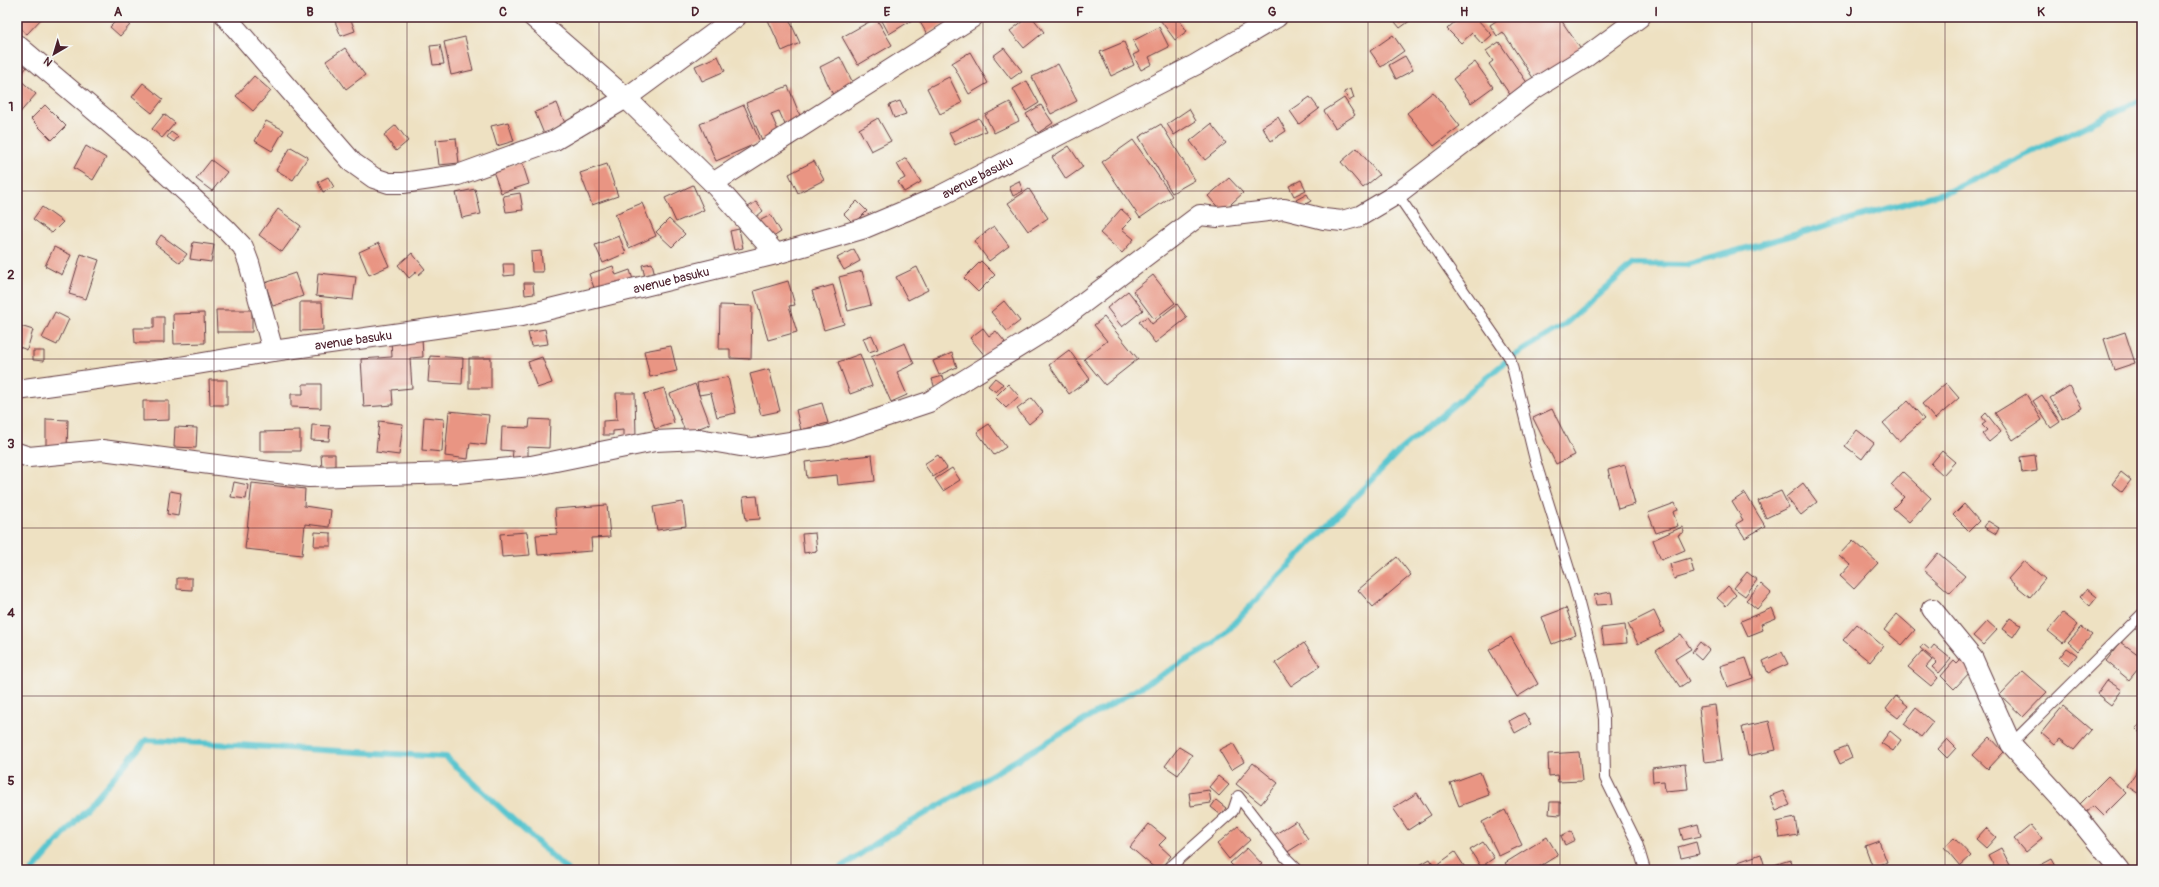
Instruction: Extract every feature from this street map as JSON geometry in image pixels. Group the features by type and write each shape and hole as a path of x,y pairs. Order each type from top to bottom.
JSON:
{"street":[{"path":"226,17 353,163 374,178 389,183 403,183 458,175 555,140 626,98 736,17"},
{"path":"533,17 626,98 713,183 776,254"},
{"path":"713,183 973,17"},
{"name":"avenue basuku","path":"17,390 162,370 273,351 521,316 776,254 862,229 938,197 1195,65 1277,17"},
{"path":"17,453 29,457 102,450 309,477 457,472 530,466 655,442 699,440 752,448 827,436 929,402 1054,325 1200,216 1218,217 1284,209 1324,219 1342,221 1360,216 1397,194 1534,89 1586,57 1640,17"},
{"path":"17,45 132,142 226,229 242,247 249,263 273,351"},
{"path":"1932,610 1973,659 2011,744 2075,814 2120,870"}],"lane":[{"path":"1397,194 1510,358 1535,460 1575,588 1598,676 1604,719 1605,778 1637,843 1645,870"},
{"path":"2011,744 2142,614"},
{"path":"1167,870 1233,811 1238,796 1285,857 1298,870"}],"building":[{"path":"17,17 43,17 27,34 17,25"},
{"path":"120,17 130,25 120,36 110,27"},
{"path":"350,17 355,31 341,36 334,19"},
{"path":"774,17 788,17 800,43 782,51 768,20"},
{"path":"880,17 917,17 889,34"},
{"path":"917,17 944,17 942,19 945,24 927,34"},
{"path":"1028,17 1032,17 1044,32 1024,48 1010,31"},
{"path":"1158,17 1177,17 1187,31 1175,40"},
{"path":"1391,17 1408,17 1411,20 1400,28"},
{"path":"1460,17 1475,17 1492,35 1482,44 1472,33 1461,43 1447,29"},
{"path":"1502,17 1559,17 1582,51 1535,81 1503,32 1497,36 1490,25"},
{"path":"876,18 892,45 858,65 842,37"},
{"path":"1159,27 1169,47 1149,57 1152,64 1141,70 1133,55 1139,52 1133,41"},
{"path":"1393,35 1404,51 1381,67 1370,51"},
{"path":"465,37 473,70 451,75 444,42"},
{"path":"1124,42 1134,65 1111,76 1100,52"},
{"path":"1499,42 1530,87 1513,99 1489,64 1493,61 1486,51"},
{"path":"440,45 444,64 433,65 430,46"},
{"path":"345,48 365,75 346,89 326,61"},
{"path":"1004,48 1022,71 1011,79 993,56"},
{"path":"970,52 988,83 969,94 952,63"},
{"path":"718,56 725,71 702,81 695,66"},
{"path":"1405,56 1413,70 1396,79 1389,65"},
{"path":"840,57 855,87 834,97 820,67"},
{"path":"17,59 27,67 18,78 36,94 17,116"},
{"path":"1475,62 1493,87 1471,103 1453,79"},
{"path":"1058,64 1077,101 1051,114 1032,77"},
{"path":"254,76 271,91 253,111 236,96"},
{"path":"949,77 962,103 940,114 927,88"},
{"path":"1027,81 1039,103 1026,111 1013,89"},
{"path":"143,83 163,99 152,113 132,97"},
{"path":"788,86 803,123 787,129 779,111 771,114 779,133 762,140 746,103"},
{"path":"1351,89 1354,98 1349,101 1344,92"},
{"path":"1433,92 1460,126 1434,146 1407,113"},
{"path":"1310,97 1319,109 1299,124 1290,111"},
{"path":"1344,98 1355,115 1335,128 1324,111"},
{"path":"900,101 906,114 894,118 889,105"},
{"path":"1010,102 1019,121 994,133 985,115"},
{"path":"557,103 566,126 544,134 535,112"},
{"path":"45,105 66,126 52,140 31,119"},
{"path":"744,105 760,142 716,161 700,124"},
{"path":"1041,105 1053,123 1038,133 1026,114"},
{"path":"1189,109 1196,121 1174,135 1167,124"},
{"path":"164,114 175,123 162,138 152,129"},
{"path":"1278,117 1286,131 1271,141 1262,127"},
{"path":"878,118 891,141 871,151 859,129"},
{"path":"979,118 986,131 955,145 949,133"},
{"path":"266,121 284,130 272,151 255,141"},
{"path":"508,122 514,141 497,146 491,126"},
{"path":"1161,124 1195,180 1172,193 1139,137"},
{"path":"1211,124 1226,143 1205,160 1190,141"},
{"path":"396,125 408,141 396,151 384,135"},
{"path":"171,132 178,137 174,142 167,137"},
{"path":"456,138 459,163 439,165 436,140"},
{"path":"1133,140 1172,196 1140,218 1102,162"},
{"path":"86,146 106,158 93,180 74,168"},
{"path":"1069,146 1083,167 1066,179 1052,157"},
{"path":"291,147 308,157 293,180 276,170"},
{"path":"1357,148 1379,175 1363,188 1341,162"},
{"path":"906,158 921,182 904,192 898,182 905,178 897,164"},
{"path":"211,160 227,172 212,191 196,179"},
{"path":"814,161 824,180 798,193 789,174"},
{"path":"522,162 529,184 501,193 493,171"},
{"path":"607,164 618,196 592,205 580,173"},
{"path":"328,177 334,187 323,192 318,182"},
{"path":"1229,178 1243,193 1222,212 1208,196"},
{"path":"1301,180 1306,190 1294,196 1289,186"},
{"path":"1019,181 1023,191 1013,196 1009,186"},
{"path":"693,185 704,210 676,222 665,198"},
{"path":"475,189 481,214 462,218 456,193"},
{"path":"1029,189 1048,218 1028,231 1008,203"},
{"path":"520,193 523,210 506,212 503,196"},
{"path":"1307,194 1311,201 1300,207 1296,200"},
{"path":"857,201 867,211 854,224 844,214"},
{"path":"756,202 763,211 756,217 748,207"},
{"path":"642,203 656,236 629,248 615,214"},
{"path":"42,207 63,222 52,233 33,219"},
{"path":"278,209 301,226 282,252 259,235"},
{"path":"1121,209 1132,219 1122,229 1134,239 1122,253 1100,233"},
{"path":"771,215 781,232 770,239 759,221"},
{"path":"669,219 685,234 672,247 656,232"},
{"path":"994,226 1009,246 989,261 974,241"},
{"path":"739,229 743,248 734,250 730,231"},
{"path":"161,235 187,254 180,263 155,244"},
{"path":"619,236 626,253 603,263 595,245"},
{"path":"193,242 214,245 211,262 190,259"},
{"path":"379,243 389,266 369,275 359,252"},
{"path":"54,247 71,255 62,275 45,266"},
{"path":"854,249 860,261 844,270 837,258"},
{"path":"541,251 543,272 532,272 531,252"},
{"path":"412,253 425,269 418,275 416,272 409,278 398,265"},
{"path":"81,254 99,260 86,299 69,294"},
{"path":"981,261 995,275 978,292 964,278"},
{"path":"652,263 655,275 645,277 642,265"},
{"path":"503,264 514,264 514,275 504,276"},
{"path":"613,266 616,275 630,270 634,283 597,296 589,274"},
{"path":"917,267 928,290 908,300 896,277"},
{"path":"862,271 871,305 848,311 839,277"},
{"path":"295,273 303,296 273,306 265,283"},
{"path":"318,273 356,277 353,300 316,296"},
{"path":"1153,275 1175,303 1154,319 1133,291"},
{"path":"788,281 795,305 789,306 797,332 768,340 754,291"},
{"path":"524,283 533,283 534,294 525,295"},
{"path":"833,285 844,324 824,330 812,291"},
{"path":"1128,291 1143,310 1122,327 1107,308"},
{"path":"1004,301 1020,321 1007,331 991,312"},
{"path":"300,302 322,302 323,330 300,331"},
{"path":"1177,304 1187,318 1155,343 1139,322 1147,317 1152,324"},
{"path":"720,305 752,306 751,359 730,358 730,349 719,349"},
{"path":"216,310 252,310 252,332 217,332"},
{"path":"55,312 69,319 57,345 42,338"},
{"path":"204,313 205,343 174,344 173,314"},
{"path":"154,317 164,317 164,343 135,343 134,328 154,328"},
{"path":"1104,317 1138,359 1105,385 1084,359 1107,341 1094,325"},
{"path":"17,325 33,330 27,350 17,346"},
{"path":"983,328 989,336 996,331 1005,342 986,357 970,338"},
{"path":"545,329 548,344 531,346 528,332"},
{"path":"2125,332 2135,363 2114,370 2104,339"},
{"path":"872,335 878,349 869,352 863,338"},
{"path":"422,338 423,357 410,358 412,388 392,390 393,405 364,407 361,359 392,357 391,340"},
{"path":"905,343 914,364 897,372 907,395 891,402 871,357"},
{"path":"671,346 677,371 650,377 644,351"},
{"path":"1069,350 1090,379 1069,394 1049,365"},
{"path":"33,351 44,351 44,361 33,360"},
{"path":"952,353 957,367 939,375 933,361"},
{"path":"860,354 872,386 850,394 838,362"},
{"path":"430,356 463,358 462,384 428,382"},
{"path":"542,357 552,383 537,388 528,362"},
{"path":"469,358 491,358 491,388 469,388"},
{"path":"769,369 780,411 761,415 750,374"},
{"path":"943,376 946,386 935,389 932,379"},
{"path":"728,377 736,413 717,417 711,393 699,395 697,383"},
{"path":"995,378 1003,384 996,392 988,386"},
{"path":"209,380 227,380 227,405 210,405"},
{"path":"1946,383 1959,398 1935,419 1922,404"},
{"path":"303,384 321,384 321,408 291,407 291,394 303,394"},
{"path":"695,384 710,424 686,433 670,394"},
{"path":"1008,384 1019,396 1006,408 995,397"},
{"path":"2069,386 2082,408 2063,419 2050,398"},
{"path":"664,388 674,423 655,429 644,394"},
{"path":"616,393 635,393 636,437 623,437 623,430 613,431 613,435 603,435 603,421 617,420"},
{"path":"2026,394 2042,420 2013,440 1995,413"},
{"path":"2042,395 2060,422 2051,428 2033,401"},
{"path":"1032,398 1043,412 1029,424 1017,409"},
{"path":"143,401 169,401 169,420 143,421"},
{"path":"1908,401 1924,419 1899,441 1883,423"},
{"path":"822,403 828,423 801,430 796,410"},
{"path":"1552,409 1575,455 1556,464 1533,418"},
{"path":"449,411 489,415 486,445 470,443 468,459 445,456"},
{"path":"1986,413 2001,432 1989,442 1982,434 1987,430 1982,425 1986,422 1982,417"},
{"path":"424,417 444,419 442,452 422,450"},
{"path":"46,419 68,420 67,447 46,446"},
{"path":"530,419 550,420 549,448 528,447 528,461 512,460 513,451 501,450 502,427 529,428"},
{"path":"379,421 403,424 399,455 376,452"},
{"path":"989,424 1006,447 994,455 977,432"},
{"path":"312,425 330,426 329,441 311,440"},
{"path":"175,427 197,428 196,448 174,447"},
{"path":"1857,430 1874,443 1862,459 1845,446"},
{"path":"300,431 300,451 260,451 260,432"},
{"path":"1942,451 1955,462 1943,475 1931,464"},
{"path":"321,454 335,454 335,469 322,469"},
{"path":"872,455 875,481 838,485 837,475 807,478 805,462"},
{"path":"938,455 947,468 933,477 924,464"},
{"path":"2035,455 2037,471 2022,473 2020,457"},
{"path":"1625,465 1635,504 1618,509 1608,470"},
{"path":"952,468 960,480 943,491 935,479"},
{"path":"1903,472 1931,498 1909,522 1893,508 1904,497 1891,485"},
{"path":"2121,472 2131,480 2122,492 2112,484"},
{"path":"234,482 248,485 246,499 231,497"},
{"path":"252,483 305,489 304,506 331,510 329,527 305,524 302,555 245,549"},
{"path":"1803,483 1817,502 1801,515 1786,497"},
{"path":"170,491 181,493 178,516 167,514"},
{"path":"1781,491 1789,507 1766,518 1758,501"},
{"path":"1745,493 1765,526 1745,538 1736,524 1743,520 1732,502"},
{"path":"757,496 760,519 746,520 743,497"},
{"path":"683,502 686,526 657,530 653,507"},
{"path":"1675,503 1678,510 1673,512 1678,526 1656,533 1648,513"},
{"path":"1964,504 1979,521 1969,531 1953,515"},
{"path":"607,505 610,537 591,538 592,551 538,555 536,535 557,534 555,509"},
{"path":"1988,521 1999,528 1996,534 1984,527"},
{"path":"1682,527 1684,532 1678,535 1685,550 1661,560 1653,540"},
{"path":"315,532 331,533 331,546 314,546"},
{"path":"527,532 530,555 502,557 500,534"},
{"path":"815,533 817,551 804,553 802,534"},
{"path":"1853,540 1878,563 1854,589 1840,576 1850,565 1839,555"},
{"path":"1938,553 1965,576 1950,593 1924,570"},
{"path":"1397,557 1411,575 1373,607 1358,590"},
{"path":"1690,558 1694,573 1674,579 1670,564"},
{"path":"2024,561 2045,579 2030,597 2008,579"},
{"path":"1747,572 1757,580 1745,596 1734,588"},
{"path":"177,578 192,578 192,590 177,589"},
{"path":"1761,584 1771,593 1757,609 1746,600"},
{"path":"1728,586 1736,595 1726,606 1717,598"},
{"path":"2087,589 2097,597 2090,606 2080,597"},
{"path":"1611,592 1613,604 1596,605 1594,595"},
{"path":"1566,608 1576,635 1552,644 1542,617"},
{"path":"1772,608 1776,618 1761,624 1763,630 1748,636 1741,621"},
{"path":"1654,611 1664,632 1638,644 1628,624"},
{"path":"2063,613 2078,625 2063,643 2048,631"},
{"path":"1897,614 1915,630 1902,645 1884,630"},
{"path":"2010,618 2021,625 2013,637 2002,629"},
{"path":"1987,621 1997,630 1983,645 1973,636"},
{"path":"1857,624 1883,646 1870,662 1843,640"},
{"path":"1625,625 1627,643 1604,645 1601,628"},
{"path":"2082,627 2092,635 2078,651 2068,642"},
{"path":"1681,634 1691,649 1675,659 1689,681 1680,687 1656,651"},
{"path":"1511,637 1538,684 1517,697 1489,650"},
{"path":"1700,642 1709,650 1701,660 1692,652"},
{"path":"2121,642 2139,655 2142,652 2142,664 2129,680 2106,661"},
{"path":"1304,643 1320,666 1291,686 1275,663"},
{"path":"1923,644 1930,650 1934,645 1951,659 1939,673 1932,667 1937,662 1920,648"},
{"path":"2067,648 2077,655 2069,665 2059,658"},
{"path":"1922,651 1932,660 1926,667 1938,678 1931,686 1908,667"},
{"path":"1782,652 1788,664 1768,673 1763,661"},
{"path":"1746,658 1753,678 1727,687 1720,666"},
{"path":"1962,659 1973,669 1954,689 1941,676 1954,661 1957,664"},
{"path":"2023,671 2047,692 2023,717 2000,695"},
{"path":"2107,680 2122,690 2111,705 2097,694"},
{"path":"1896,696 1908,706 1898,718 1886,709"},
{"path":"1715,705 1722,760 1705,762 1699,707"},
{"path":"2063,706 2091,730 2074,750 2060,739 2055,745 2041,733"},
{"path":"1916,708 1933,722 1921,737 1904,724"},
{"path":"1524,713 1531,724 1515,733 1509,721"},
{"path":"1769,721 1776,750 1748,756 1742,727"},
{"path":"2142,722 2142,735 2136,729"},
{"path":"1890,731 1901,740 1893,751 1881,743"},
{"path":"1990,737 2004,752 1988,769 1973,755"},
{"path":"1947,739 1956,748 1947,758 1938,749"},
{"path":"1233,743 1244,762 1231,770 1219,750"},
{"path":"1847,746 1852,758 1840,764 1834,751"},
{"path":"1179,747 1192,755 1178,775 1165,766"},
{"path":"1579,752 1582,781 1558,782 1557,775 1549,776 1548,754"},
{"path":"1253,763 1278,783 1261,804 1236,784"},
{"path":"1685,764 1688,789 1665,791 1664,781 1653,782 1652,768"},
{"path":"2138,769 2142,772 2142,796 2127,786"},
{"path":"1480,772 1489,795 1459,806 1450,783"},
{"path":"1218,776 1229,785 1219,796 1209,787"},
{"path":"2108,776 2126,793 2103,816 2093,806 2086,812 2079,805"},
{"path":"1209,790 1211,803 1191,806 1189,793"},
{"path":"1783,791 1790,805 1776,811 1770,796"},
{"path":"1417,793 1431,815 1408,830 1393,808"},
{"path":"1216,800 1226,808 1221,815 1211,807"},
{"path":"1550,802 1560,802 1560,815 1549,814"},
{"path":"1505,810 1522,845 1499,856 1482,822"},
{"path":"1795,818 1798,835 1780,838 1777,822"},
{"path":"1296,821 1308,839 1286,853 1274,835"},
{"path":"1149,824 1166,838 1159,845 1171,856 1159,870 1157,870 1130,847"},
{"path":"1698,824 1701,836 1683,840 1680,829"},
{"path":"2031,825 2042,838 2025,852 2014,839"},
{"path":"1238,826 1250,840 1229,859 1217,844"},
{"path":"1986,828 1996,837 1986,848 1976,839"},
{"path":"1571,831 1575,840 1565,845 1561,836"},
{"path":"1547,837 1558,855 1534,870 1510,870 1505,863"},
{"path":"1954,838 1971,856 1960,866 1944,847"},
{"path":"1879,841 1887,862 1873,868 1865,846"},
{"path":"1483,842 1494,858 1481,867 1470,850"},
{"path":"1696,842 1699,854 1681,858 1678,847"},
{"path":"1247,848 1262,864 1255,870 1237,870 1230,863"},
{"path":"2001,848 2012,869 2010,870 1996,870 1988,855"},
{"path":"1455,852 1466,869 1440,870 1437,865"},
{"path":"1761,854 1766,870 1740,870 1738,862"},
{"path":"1430,859 1437,870 1420,870 1418,866"},
{"path":"2052,859 2058,870 2036,870 2035,868"},
{"path":"1790,860 1793,870 1773,870 1771,866"}],"waterway":[{"path":"838,870 877,842 1214,644 1400,450 1510,358 1564,325 1633,264 1686,265 1950,191 2142,99"},
{"path":"33,870 146,740 446,757 567,870"}]}
